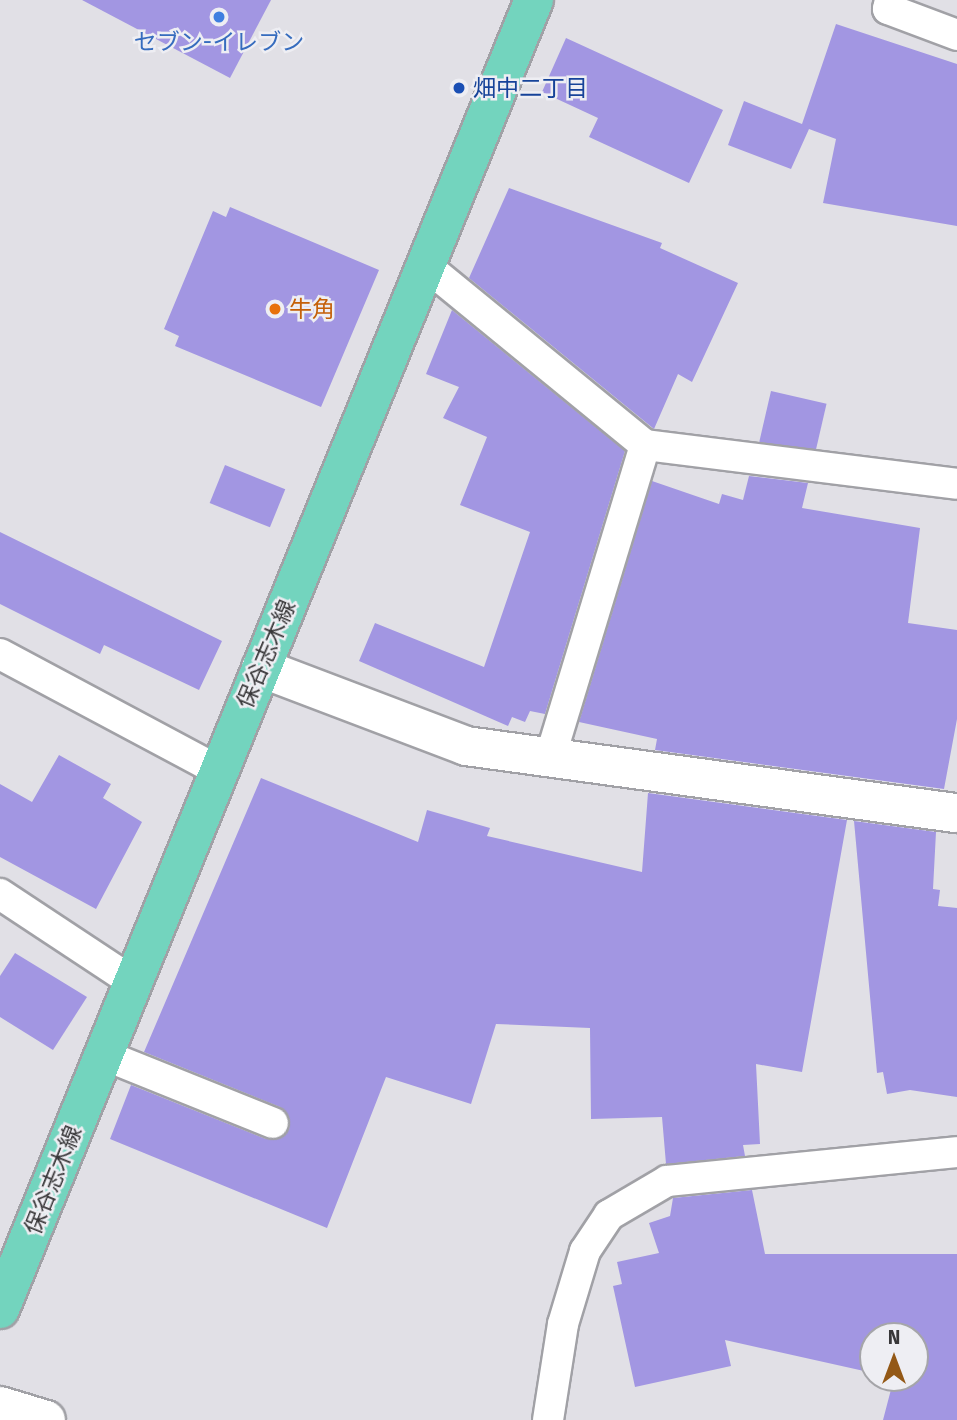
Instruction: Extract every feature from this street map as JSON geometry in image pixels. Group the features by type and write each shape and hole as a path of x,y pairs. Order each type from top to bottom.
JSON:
{"main road":[{"name":"保谷志木線","path":"0,1309 217,770 534,0"}],"street":[{"path":"261,668 466,746 957,813"},
{"path":"0,1406 46,1420"}],"lane":[{"path":"890,0 888,9 957,35"},
{"path":"425,265 645,445 957,484"},
{"path":"550,758 645,445"},
{"path":"0,654 217,770"},
{"path":"0,894 133,982"},
{"path":"104,1055 272,1123"},
{"path":"548,1420 577,1275 609,1215 667,1181 957,1152"}],"building":[{"path":"82,0 271,0 230,78"},
{"path":"836,24 957,64 957,226 823,203 836,139 809,129 791,169 728,145 744,101 802,124"},
{"path":"566,38 723,110 689,183 589,137 598,118 542,92"},
{"path":"509,188 662,243 660,248 738,283 692,382 678,374 654,429 469,278"},
{"path":"230,207 379,270 321,407 175,346 179,336 164,329 213,211 226,217"},
{"path":"452,310 625,451 545,714 530,711 525,722 512,717 508,726 359,661 375,623 484,667 530,532 460,505 487,437 443,418 459,387 426,374"},
{"path":"771,391 827,404 815,454 759,442"},
{"path":"225,465 285,489 270,527 210,503"},
{"path":"749,476 808,483 802,508 920,528 908,623 957,630 957,719 944,789 655,750 657,739 579,722 652,481 719,504 722,494 743,500"},
{"path":"0,532 222,641 199,690 104,645 100,654 0,604"},
{"path":"59,755 111,784 103,798 142,822 96,909 0,857 0,784 32,802"},
{"path":"261,778 418,842 427,810 490,828 487,836 642,872 648,793 847,820 802,1072 756,1064 760,1144 743,1145 745,1156 666,1164 662,1117 591,1119 590,1028 496,1024 471,1104 386,1077 327,1228 110,1139 131,1085 266,1139 289,1130 290,1120 280,1107 144,1052"},
{"path":"854,821 936,832 933,889 940,890 938,906 957,908 957,1097 910,1090 887,1094 883,1072 877,1073"},
{"path":"15,953 87,997 53,1050 0,1017 0,976"},
{"path":"752,1190 765,1254 957,1254 957,1420 883,1420 890,1392 929,1392 929,1322 859,1322 859,1370 725,1340 731,1366 635,1387 613,1286 622,1284 617,1262 659,1253 649,1223 670,1216 673,1198"}],"place":[{"name":"セブン-イレブン","path":"219,17"},
{"name":"畑中二丁目","path":"459,88"},
{"name":"牛角","path":"275,309"}]}
